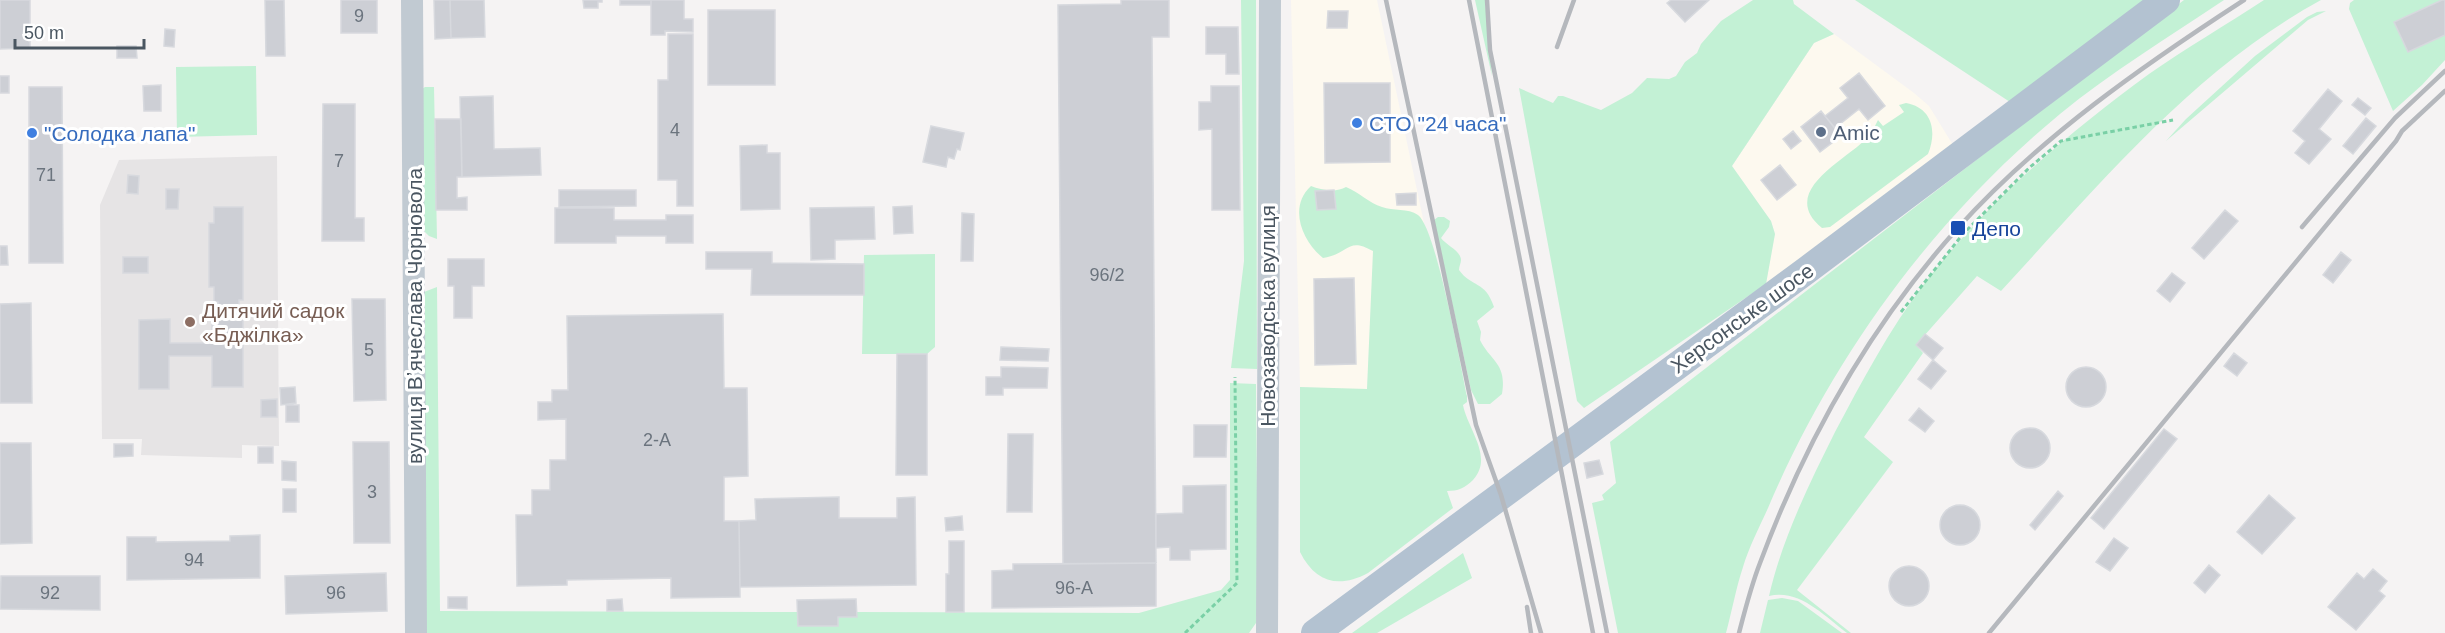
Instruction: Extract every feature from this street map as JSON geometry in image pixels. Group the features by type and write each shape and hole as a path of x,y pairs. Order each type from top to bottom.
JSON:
{"main road":[{"name":"Херсонське шосе","path":"1315,633 1807,270 2166,0"}],"street":[{"name":"вулиця Вʼячеслава Чорновола","path":"412,0 416,633"},
{"name":"Новозаводська вулиця","path":"1267,633 1270,0"}],"path":[{"path":"1901,312 1963,234 2029,168 2061,141 2173,120"},
{"path":"1185,633 1237,583 1235,377"}],"shaded area":[{"path":"1291,0 1377,0 1426,233 1374,246 1367,390 1300,387"},
{"path":"1834,34 1929,106 1953,145 1766,284 1775,233 1771,221 1732,166 1814,43"},
{"name":"Дитячий садок «Бджілка»","path":"277,156 279,446 242,445 242,458 141,455 142,439 102,439 100,205 119,160"}],"green space":[{"path":"1241,0 1256,0 1257,369 1231,368 1244,261"},
{"path":"1475,0 1485,0 1492,76"},
{"path":"1753,0 1793,0 1794,4 1834,34 1814,43 1732,166 1771,221 1775,234 1766,284 1584,408 1577,401 1519,88 1553,103 1558,96 1563,96 1601,110 1632,93 1647,78 1669,79 1676,76 1685,62 1697,53 1701,44 1721,21"},
{"path":"1855,0 2147,0 2010,102"},
{"path":"2184,0 2224,0 2120,69 2060,114 1970,199 1890,294 1855,345 1794,452 1748,552 1726,633 1618,633 1592,503 1604,500 1602,495 1616,483 1610,442"},
{"path":"2264,0 2321,0 2275,28 2189,95 2112,171 2001,291 1977,276 1916,345 1923,353 1864,437 1893,462 1797,590 1851,633 1847,633 1801,600 1791,596 1769,596 1789,533 1835,432 1899,319 1948,254 2001,198 2058,145 2163,64"},
{"path":"2354,0 2445,0 2445,60 2393,111 2349,9 2350,3"},
{"path":"2326,11 2308,20 2166,141 2186,119 2255,56 2307,17"},
{"path":"256,66 257,135 177,137 176,67"},
{"path":"434,87 437,239 429,236 423,230 422,89"},
{"path":"1906,103 1922,110 1931,122 1932,137 1928,154 1830,227 1822,228 1810,214 1807,201 1811,189 1832,166 1868,137 1878,120 1883,126 1904,112 1899,105"},
{"path":"1311,186 1328,190 1346,187 1382,207 1414,213 1425,225 1440,270 1454,329 1467,396 1467,402 1463,405 1478,443 1481,462 1479,471 1473,480 1461,488 1447,491 1453,508 1368,573 1347,581 1328,580 1320,576 1300,552 1300,387 1367,389 1373,251 1358,245 1323,258 1316,251 1304,233 1299,214 1304,194"},
{"path":"1444,217 1450,221 1449,227 1441,238 1460,257 1459,270 1487,292 1494,307 1477,321 1481,332 1480,340 1497,364 1502,376 1502,394 1490,404 1478,404 1471,390 1434,220"},
{"path":"935,254 935,347 927,354 862,354 864,255"},
{"path":"437,287 440,611 798,612 798,626 837,626 838,617 856,617 856,612 1139,613 1221,590 1230,580 1230,383 1256,384 1258,604 1256,623 1249,633 425,633 424,292"},
{"path":"1463,553 1472,578 1377,633 1352,633"},
{"path":"1782,598 1798,601 1842,633 1760,633 1768,600"}],"building":[{"path":"0,0 30,0 30,48 0,49"},
{"path":"265,0 284,0 285,56 266,56"},
{"path":"341,0 377,0 377,33 341,33"},
{"path":"434,0 450,0 451,38 435,39"},
{"path":"450,0 484,0 485,37 451,38"},
{"path":"583,0 602,0 602,2 598,2 598,8 584,8"},
{"path":"620,0 651,0 651,5 620,5"},
{"path":"651,0 684,0 684,19 693,19 693,32 665,31 665,35 651,35"},
{"path":"1121,0 1169,0 1169,37 1152,37 1156,563 1063,564 1058,5 1121,4"},
{"path":"1671,0 1709,0 1685,22 1667,3"},
{"path":"2445,0 2445,35 2408,52 2394,22"},
{"path":"708,10 775,10 775,85 708,85"},
{"path":"1328,11 1348,11 1347,28 1327,28"},
{"path":"1206,27 1238,27 1239,74 1226,74 1226,54 1206,54"},
{"path":"165,29 175,30 174,47 164,46"},
{"path":"668,34 693,34 693,206 677,206 677,180 658,180 658,80 668,80"},
{"path":"117,46 136,46 137,58 117,58"},
{"path":"1859,73 1885,106 1868,120 1859,109 1835,128 1825,116 1848,98 1840,88"},
{"path":"0,76 9,76 9,93 0,93"},
{"name":"СТО \"24 часа\"","path":"1324,83 1390,83 1390,162 1325,163"},
{"path":"161,85 161,111 144,111 143,86"},
{"path":"1211,86 1239,86 1240,210 1212,210 1212,129 1199,130 1199,102 1211,102"},
{"path":"29,87 62,87 63,263 29,263"},
{"path":"2328,89 2342,101 2319,129 2331,139 2309,164 2295,153 2305,141 2293,131"},
{"path":"493,96 494,149 540,148 541,175 462,177 460,97"},
{"path":"2358,98 2371,108 2365,115 2352,105"},
{"path":"323,104 355,104 355,218 364,218 364,241 322,241"},
{"name":"Amic","path":"1821,111 1841,136 1820,152 1801,127"},
{"path":"2366,118 2376,126 2353,154 2343,146"},
{"path":"435,119 461,119 462,177 457,177 457,198 467,197 467,210 436,210"},
{"path":"931,126 964,133 960,150 957,149 954,159 948,157 946,167 923,162"},
{"path":"1793,131 1801,141 1791,149 1783,139"},
{"path":"767,145 767,153 780,153 780,209 741,210 740,146"},
{"path":"1780,165 1796,185 1777,200 1761,180"},
{"path":"128,175 139,176 138,194 127,193"},
{"path":"166,189 179,189 178,209 166,209"},
{"path":"559,190 636,190 636,206 559,207"},
{"path":"1334,190 1336,209 1317,210 1315,191"},
{"path":"1416,193 1416,205 1397,205 1396,194"},
{"path":"912,206 913,233 894,234 893,207"},
{"path":"214,207 243,207 243,300 239,300 239,318 218,318 218,302 214,302 214,287 209,287 209,223 214,223"},
{"path":"874,207 875,239 835,240 835,259 811,260 810,208"},
{"path":"555,208 614,208 614,220 666,220 666,215 693,215 693,243 666,243 666,236 616,236 616,243 555,243"},
{"path":"2225,210 2238,221 2204,259 2192,248"},
{"path":"962,213 974,214 973,261 961,261"},
{"path":"0,246 7,246 8,265 0,265"},
{"path":"706,252 772,252 772,263 864,264 864,295 751,295 752,269 706,269"},
{"path":"2341,252 2351,260 2333,283 2323,275"},
{"path":"123,257 148,257 148,273 123,273"},
{"path":"448,259 484,259 484,286 472,286 472,318 454,318 454,286 448,286"},
{"path":"2172,273 2185,283 2170,302 2157,291"},
{"path":"1354,278 1356,364 1315,365 1314,279"},
{"path":"352,299 385,299 386,400 354,401"},
{"path":"31,303 32,403 0,403 0,304"},
{"path":"723,314 724,388 747,388 748,476 724,477 724,521 739,521 740,597 671,598 671,578 567,580 567,585 517,586 516,515 532,515 532,490 550,490 550,460 566,460 566,419 538,420 538,402 552,402 552,390 568,390 567,316"},
{"path":"212,318 243,318 243,387 212,387 212,356 169,356 169,389 139,389 139,320 170,319 170,343 212,343"},
{"path":"1925,334 1943,348 1933,360 1916,345"},
{"path":"1001,347 1049,349 1048,361 1000,360"},
{"path":"2234,353 2247,363 2237,376 2224,366"},
{"path":"897,354 927,354 927,475 896,475"},
{"path":"1933,360 1946,371 1931,389 1918,379"},
{"path":"1001,367 1048,368 1047,388 1003,388 1003,395 986,395 986,377 1001,377"},
{"path":"2086,367 2100,373 2106,387 2100,401 2086,407 2072,401 2066,387 2072,373"},
{"path":"295,387 296,403 281,405 280,388"},
{"path":"277,399 277,417 261,417 261,400"},
{"path":"286,405 299,405 299,422 286,422"},
{"path":"1919,408 1934,421 1925,432 1909,420"},
{"path":"1194,425 1227,425 1226,457 1194,457"},
{"path":"2030,428 2044,434 2050,448 2044,462 2030,468 2016,462 2010,448 2016,434"},
{"path":"2164,429 2177,439 2104,529 2091,518"},
{"path":"1008,434 1033,434 1032,512 1007,512"},
{"path":"353,442 389,442 390,543 354,543"},
{"path":"0,443 31,443 32,543 0,544"},
{"path":"114,444 133,444 133,456 114,457"},
{"path":"258,447 273,447 273,463 258,463"},
{"path":"1599,460 1603,474 1587,478 1584,463"},
{"path":"282,461 296,462 296,481 282,480"},
{"path":"1226,485 1226,549 1190,550 1190,560 1170,560 1170,547 1156,548 1156,514 1183,513 1183,486"},
{"path":"283,489 296,489 296,512 283,512"},
{"path":"2058,491 2063,496 2035,530 2030,525"},
{"path":"2269,495 2295,518 2262,554 2237,532"},
{"path":"839,497 839,518 897,518 897,498 915,497 916,585 740,587 739,521 756,520 755,499"},
{"path":"1960,505 1974,511 1980,525 1974,539 1960,545 1946,539 1940,525 1946,511"},
{"path":"962,516 963,530 946,531 945,518"},
{"path":"260,535 260,578 127,580 127,537 156,537 156,542 230,541 230,536"},
{"path":"2114,538 2128,548 2110,571 2096,562"},
{"path":"949,541 964,541 964,612 946,612"},
{"path":"1156,563 1156,606 992,608 992,571 1013,570 1013,564"},
{"path":"2209,565 2220,575 2205,593 2194,583"},
{"path":"1909,566 1923,572 1929,586 1923,600 1909,606 1895,600 1889,586 1895,572"},
{"path":"2373,569 2387,581 2379,591 2385,596 2356,630 2328,607 2357,573 2364,579"},
{"path":"386,573 387,611 286,614 285,576"},
{"path":"1,576 100,576 100,610 0,609"},
{"path":"448,597 467,597 467,609 448,608"},
{"path":"622,599 623,611 607,611 607,600"},
{"path":"856,599 857,617 838,617 838,626 798,626 797,600"}],"railway":[{"path":"1386,0 1476,425 1501,495 1541,633"},
{"path":"1469,0 1593,633"},
{"path":"1487,0 1490,50 1607,633"},
{"path":"1557,47 1574,0"},
{"path":"1739,633 1760,563 1819,430 1868,345 1925,266 1989,196 2057,134 2130,77 2244,0"},
{"path":"2302,227 2395,118 2445,71"},
{"path":"1989,633 2402,131 2445,91"},
{"path":"1527,607 1531,633"}],"place":[{"name":"СТО \"24 часа\"","path":"1357,123"},
{"name":"Amic","path":"1821,132"},
{"name":"\"Солодка лапа\"","path":"32,133"},
{"name":"Депо","path":"1958,228"},
{"name":"Дитячий садок «Бджілка»","path":"190,322"}]}
